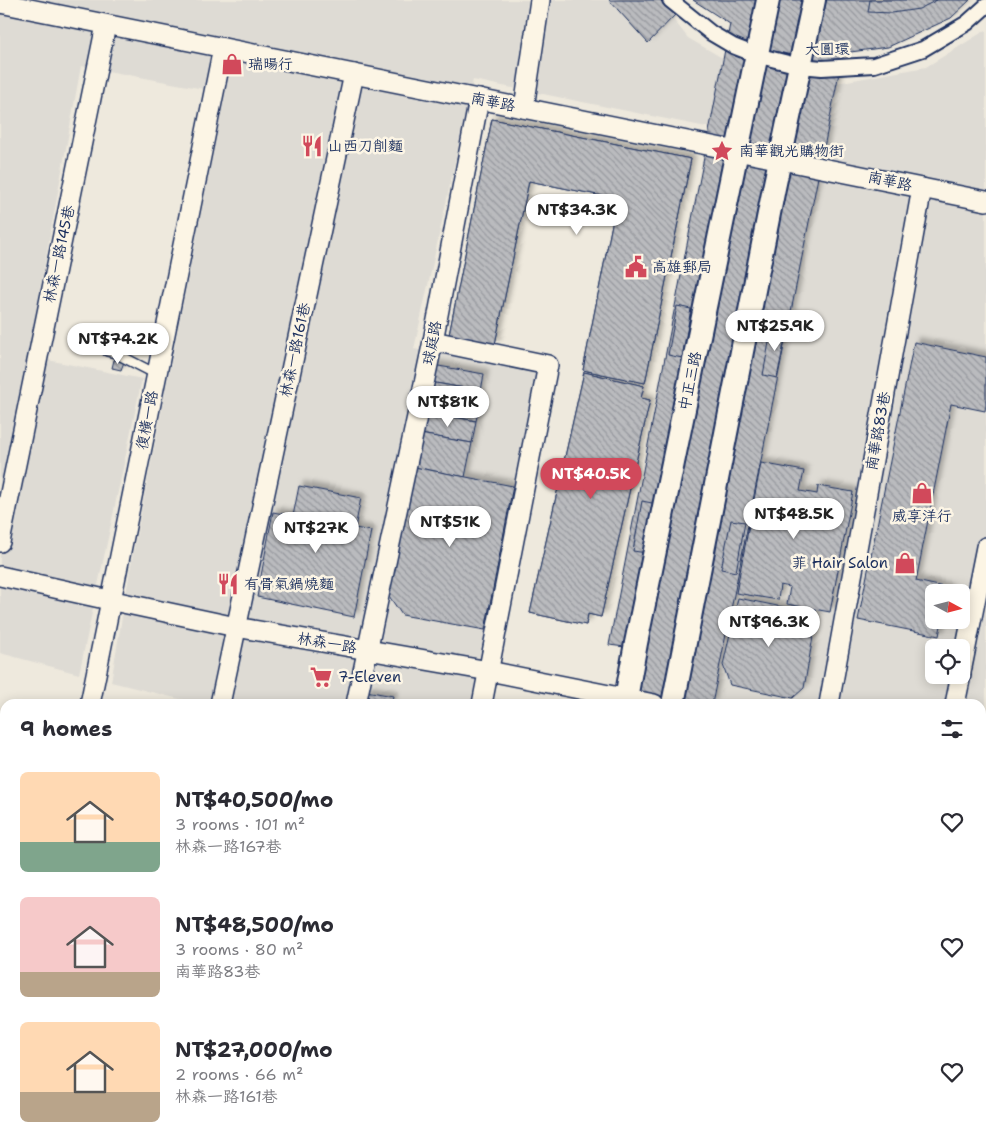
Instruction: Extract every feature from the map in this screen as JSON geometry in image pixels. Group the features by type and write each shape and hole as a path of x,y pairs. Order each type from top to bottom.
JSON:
{"street":[{"path":"524,108 540,0"},
{"name":"大圓環","path":"670,0 711,33 733,46 756,55 800,66 822,68 874,65 923,49 967,23 986,6"},
{"name":"中正三路","path":"625,699 768,0"},
{"path":"674,699 780,159 814,0"},
{"name":"南華路","path":"0,3 986,201"},
{"name":"林森一路145巷","path":"0,542 106,24"},
{"name":"復橫一路","path":"91,699 223,48"},
{"name":"林森一路161巷","path":"221,699 354,74"},
{"name":"球庭路","path":"357,699 432,341 479,99"},
{"name":"南華路83巷","path":"830,699 922,188"},
{"path":"432,341 548,366 483,699"},
{"path":"968,639 986,547"},
{"name":"林森一路","path":"0,576 236,627 488,671 616,699"},
{"path":"956,699 959,684"}],"lane":[{"path":"107,351 115,352 156,374"}],"shaded area":[{"path":"0,0 658,0 688,38 743,70 726,131 473,80 414,349 541,373 473,694 496,699 180,699 111,682 133,553 225,93 81,66 28,356 142,379 79,674 0,653"},
{"path":"986,30 986,699 698,699 825,85 926,67"}],"building":[{"path":"609,0 660,0 675,15 648,43"},
{"path":"693,0 970,0 951,18 888,47 843,53 713,699 631,699 625,647 609,645 730,24"},
{"path":"870,0 937,0 919,9 892,13 868,12"},
{"name":"高雄郵局","path":"492,119 691,159 645,383 583,370 617,199 529,181 495,344 449,335"},
{"name":"高雄郵局","path":"492,119 691,159 645,383 583,370 617,199 529,181 495,344 449,335"},
{"path":"677,306 691,309 682,358 668,355"},
{"path":"772,326 787,329 777,378 763,375"},
{"path":"914,342 986,357 985,411 951,404 916,581 930,584 925,584 925,629 940,629 939,636 858,620"},
{"path":"114,360 124,362 121,370 112,368"},
{"path":"433,365 484,374 481,391 430,382"},
{"path":"584,372 644,386 641,398 650,400 601,617 588,614 586,625 530,613"},
{"path":"584,372 644,386 641,398 650,400 601,617 588,614 586,625 530,613"},
{"path":"430,382 481,391 479,407 427,397"},
{"path":"427,397 479,407 476,421 424,412"},
{"path":"424,412 476,421 472,443 420,434"},
{"path":"420,434 472,443 465,477 414,467"},
{"path":"761,463 804,471 800,491 817,494 818,486 853,492 830,612 787,604 790,587 780,585 778,600 736,593"},
{"path":"414,467 513,486 485,630 402,615 389,596"},
{"path":"299,486 361,498 355,528 371,531 354,617 257,597 273,512 293,516"},
{"path":"642,501 657,504 647,553 633,551"},
{"path":"731,520 745,522 736,572 721,569"},
{"path":"738,598 817,614 804,688 793,698 730,685 723,665"},
{"path":"366,691 393,696 392,699 365,699"}],"place":[{"name":"瑞暘行","path":"232,64"},
{"name":"山西刀削麵","path":"312,146"},
{"name":"南華觀光購物街","path":"722,151"},
{"name":"高雄郵局","path":"636,267"},
{"name":"威享洋行","path":"922,493"},
{"name":"菲 Hair Salon","path":"905,563"},
{"name":"有骨氣鍋燒麵","path":"228,584"},
{"name":"7-Eleven","path":"321,677"}]}
